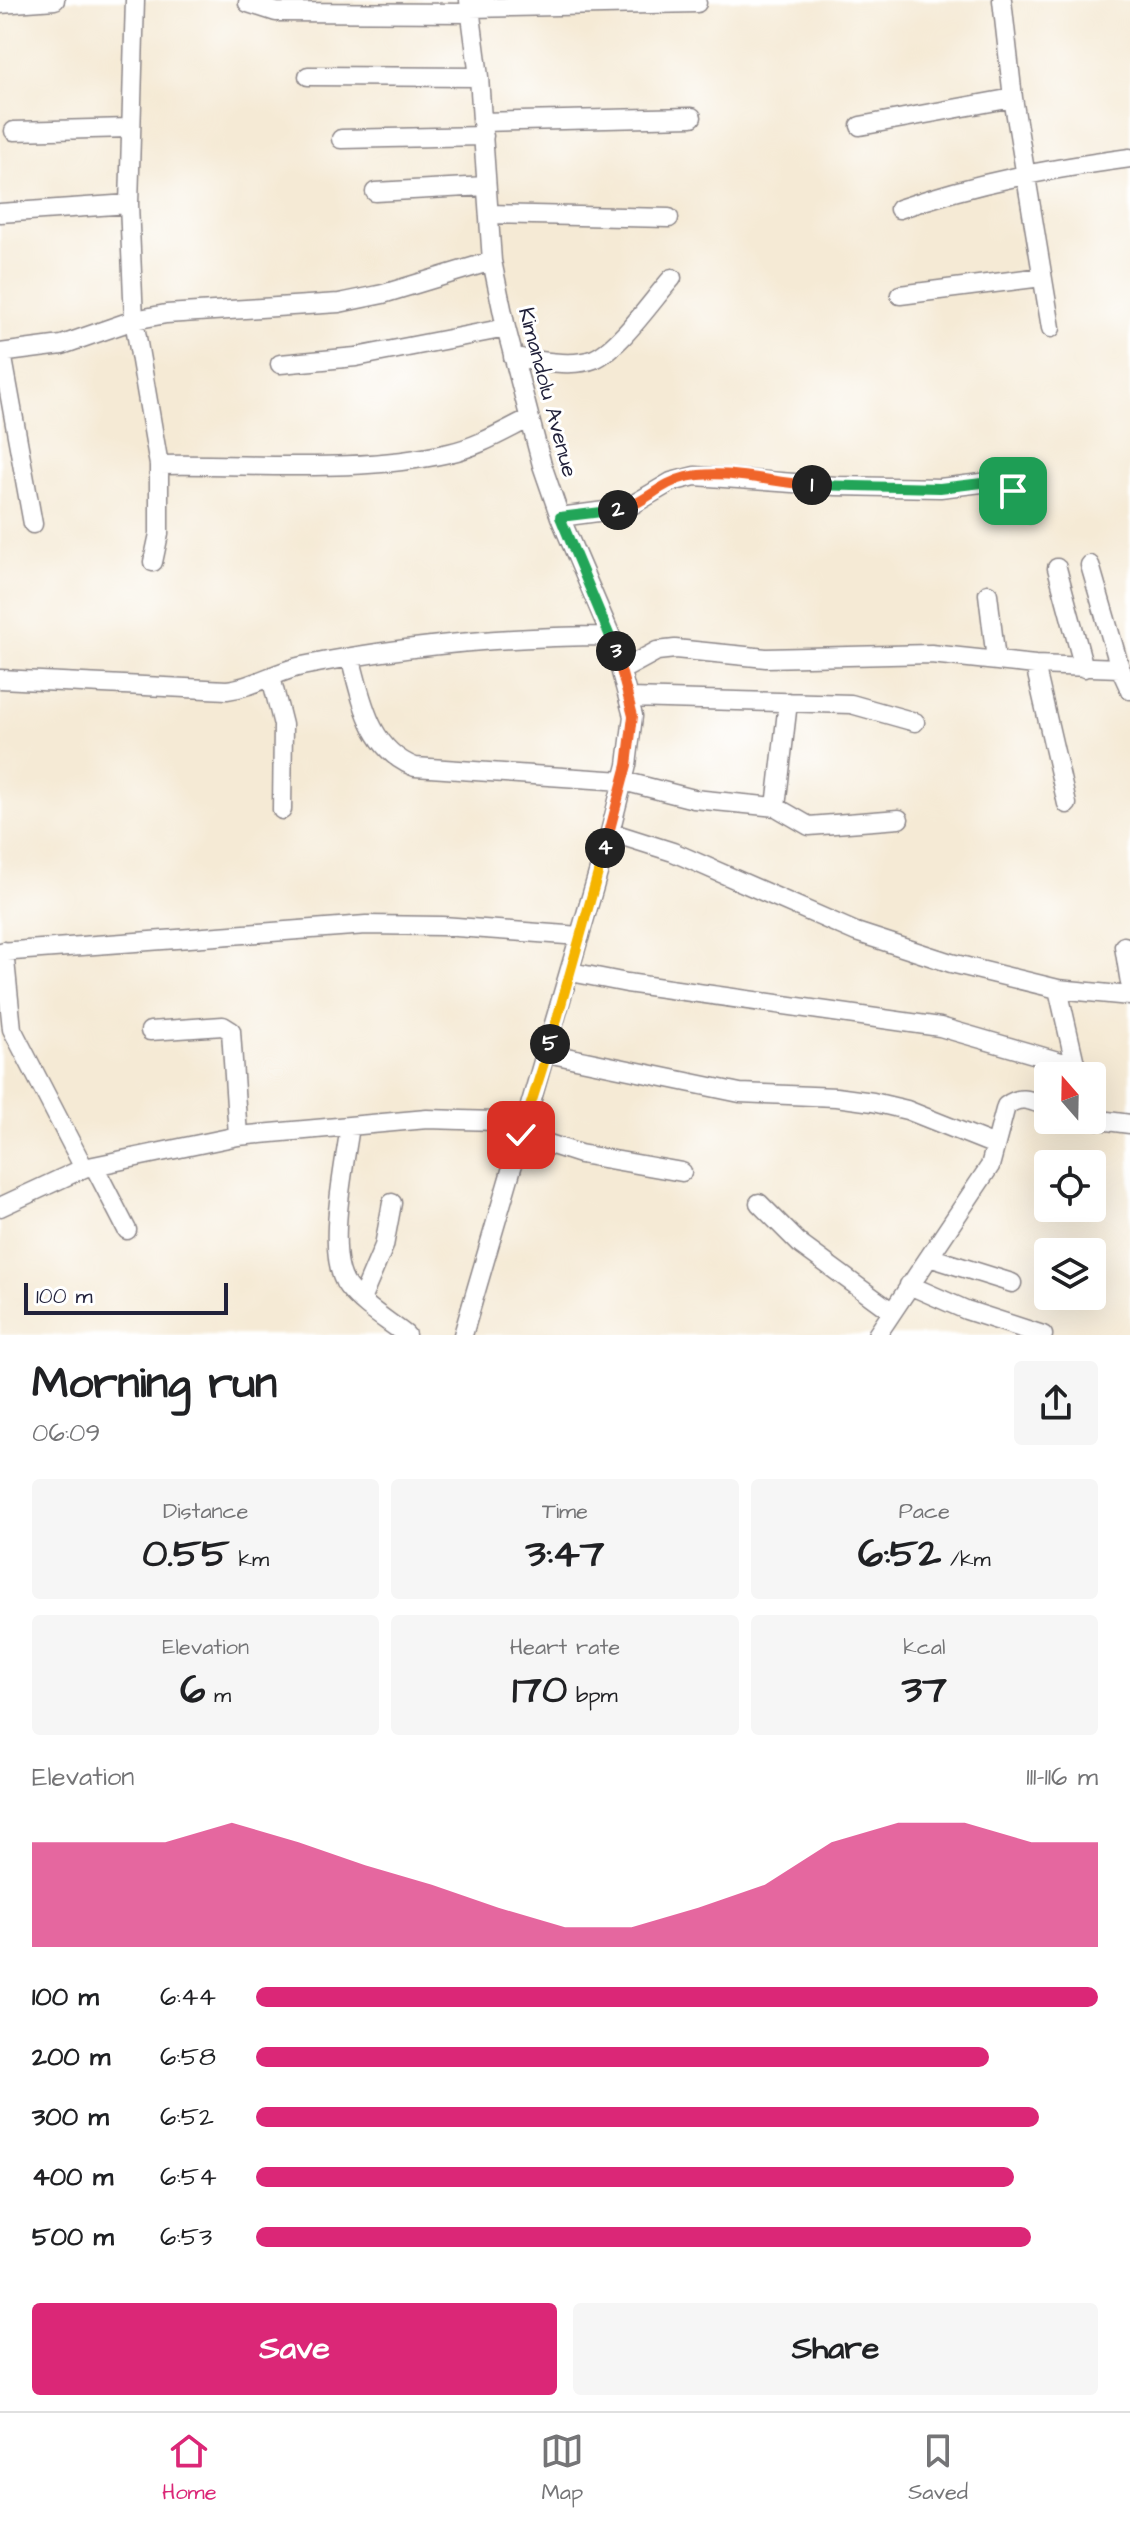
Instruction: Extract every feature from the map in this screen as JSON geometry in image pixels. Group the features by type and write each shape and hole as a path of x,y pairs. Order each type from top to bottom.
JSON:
{"street":[{"path":"0,4 55,0"},
{"path":"135,0 129,204 134,320 159,465 159,534 153,562"},
{"path":"1002,0 1013,98 1051,328"},
{"path":"248,3 276,12 697,3"},
{"name":"Kimandolu Avenue","path":"463,1335 610,832 623,781 633,716 611,636 560,517 528,419 506,328 492,261 479,77 470,7"},
{"path":"308,76 479,77"},
{"path":"860,126 1013,98"},
{"path":"341,139 692,117"},
{"path":"14,131 130,128"},
{"path":"899,209 977,184 1027,173 1130,158"},
{"path":"375,192 486,186"},
{"path":"0,213 129,204"},
{"path":"489,214 669,218"},
{"path":"33,524 1,353 62,345 134,320 339,303 383,294 492,261"},
{"path":"900,295 1042,277"},
{"path":"513,357 549,361 596,358 672,278"},
{"path":"280,364 356,357 506,328"},
{"path":"159,465 388,463 450,453 485,441 528,419"},
{"path":"560,517 627,508 671,482 695,476 880,487 940,488 990,482 1013,491 1030,514"},
{"path":"1090,565 1130,690"},
{"path":"1057,568 1084,668"},
{"path":"988,594 996,660"},
{"path":"0,679 227,690 256,685 304,666 511,637 611,636"},
{"path":"622,670 664,649 766,658 931,654 1035,665 1124,668"},
{"path":"351,660 375,732 385,747 403,762 426,768 623,781 694,799 776,807 809,826 899,819"},
{"path":"1035,665 1067,804"},
{"path":"271,677 283,725 282,810"},
{"path":"630,698 851,704 915,722"},
{"path":"776,807 788,702"},
{"path":"610,832 673,852 856,932 951,963 1058,989 1130,996"},
{"path":"127,1230 9,1020 2,951 177,942 366,925 442,926 580,936"},
{"path":"1124,946 1130,983"},
{"path":"571,972 641,986 940,1027 1049,1062"},
{"path":"1058,989 1075,1062"},
{"path":"150,1031 223,1026 231,1031 238,1136"},
{"path":"547,1053 740,1093 836,1097 895,1107 995,1145"},
{"path":"877,1335 990,1166 1002,1113 1011,1101 1025,1098 1034,1102"},
{"path":"0,1207 89,1167 238,1136 427,1119 495,1121 580,1154 682,1172"},
{"path":"1106,1119 1130,1124"},
{"path":"350,1126 337,1255 341,1276 361,1300 406,1335"},
{"path":"361,1300 384,1246 392,1203"},
{"path":"759,1203 813,1254 891,1311"},
{"path":"929,1257 1012,1283"},
{"path":"909,1285 966,1310 1043,1335"}],"route":[{"path":"521,1135 610,832 627,765 633,716 611,636 560,517 634,506 671,482 695,476 749,478 805,485 880,487 940,488 990,482 1013,491"}]}
